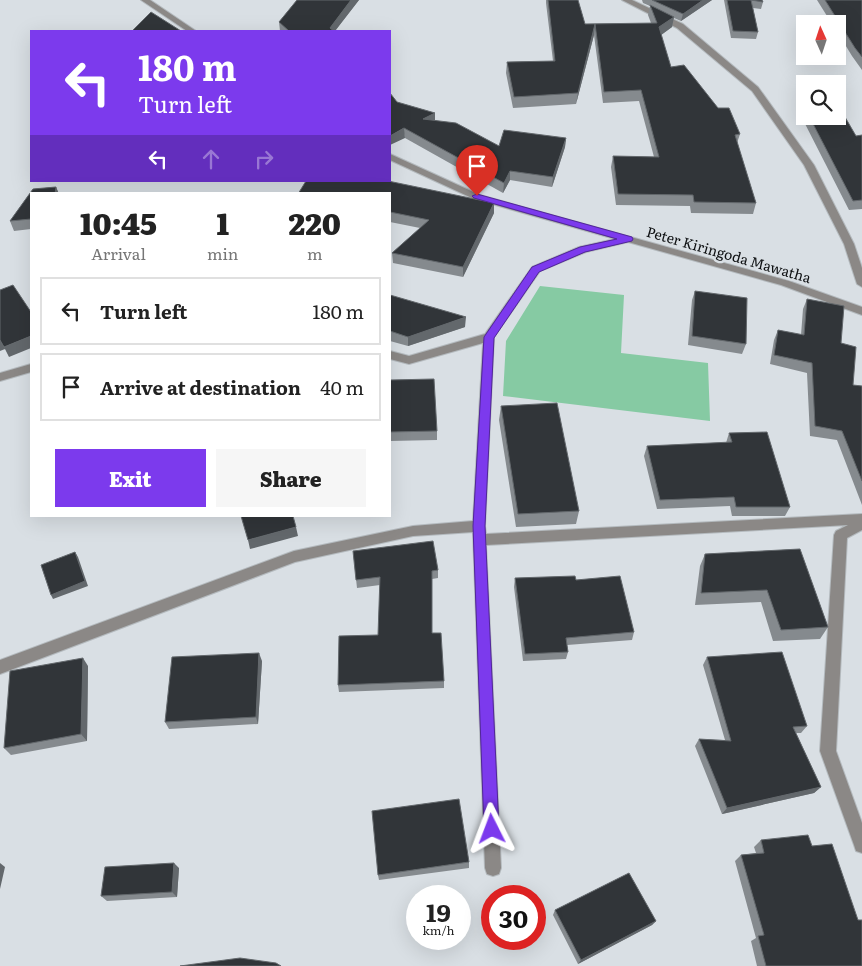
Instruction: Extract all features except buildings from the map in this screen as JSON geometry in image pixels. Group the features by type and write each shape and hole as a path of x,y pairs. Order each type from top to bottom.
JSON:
{"street":[{"path":"145,0 190,30"},
{"path":"626,0 680,26 754,89 809,165 849,244 862,284"},
{"name":"Peter Kiringoda Mawatha","path":"391,157 477,196 785,283 862,312"},
{"path":"493,868 479,533 489,337 536,269 583,249 628,239"},
{"path":"391,355 409,360 489,337"},
{"path":"0,378 30,368"},
{"path":"0,667 294,557 413,531 479,533 862,519"},
{"path":"862,524 841,535 828,752 862,845"}],"green space":[{"path":"540,286 624,295 621,353 708,363 710,421 503,396 506,341"}],"route":[{"path":"477,196 628,239 583,249 536,269 489,337 479,526 492,829"}]}
